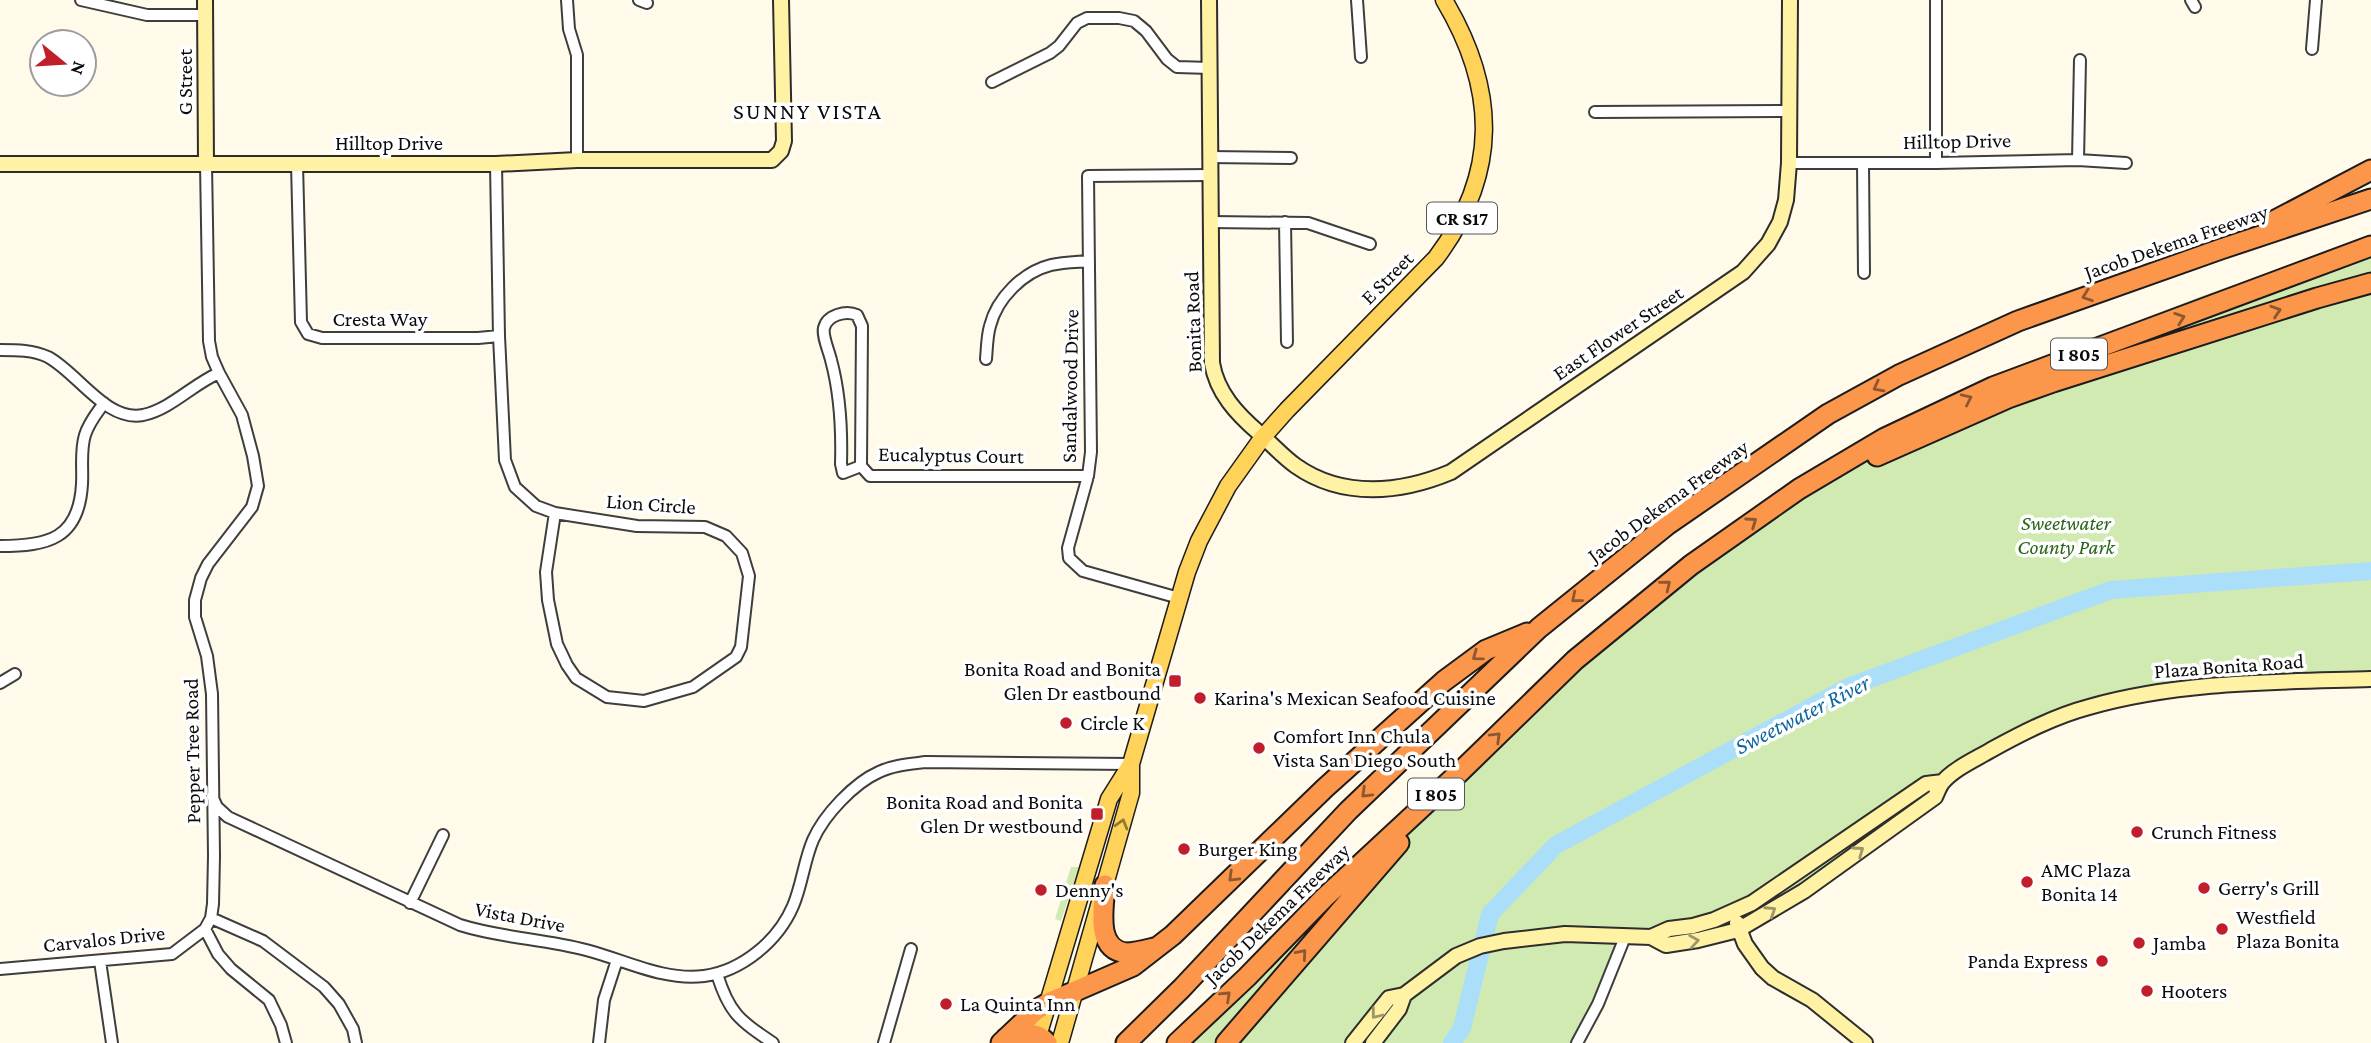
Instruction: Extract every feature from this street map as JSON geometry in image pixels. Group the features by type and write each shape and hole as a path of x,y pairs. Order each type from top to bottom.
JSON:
{"highway":[{"path":"2221,249 2371,170"},
{"name":"Jacob Dekema Freeway","path":"1126,1043 1182,988 1348,811 1539,628 1667,525 1828,414 1899,376 2018,321 2371,199"},
{"name":"Jacob Dekema Freeway","path":"1177,1043 1247,977 1324,898 1575,660 1691,565 1799,489 1885,438 1993,387 2371,246"},
{"path":"2316,298 2371,277"},
{"path":"1799,489 2008,398 2316,298 2371,283"},
{"path":"1003,1041 1036,1010 1133,967 1159,947 1325,788 1444,681 1486,650 1539,628"},
{"path":"1226,1043 1462,770"},
{"path":"1105,885 1102,925 1108,941 1122,952 1130,953 1159,947"},
{"path":"1003,1041 1023,1034 1041,1040"}],"main road":[{"name":"Hilltop Drive","path":"0,164 496,164 577,160 772,160 777,157 784,141 780,0"},
{"name":"Bonita Road","path":"1209,0 1212,363 1214,379 1236,412 1263,437"},
{"name":"E Street","path":"1263,437 1436,258 1456,230 1471,200 1483,150 1483,101 1472,55 1444,0"},
{"name":"East Flower Street","path":"1263,437 1298,468 1330,484 1385,491 1425,483 1451,472 1743,272 1768,244 1780,222 1786,200 1789,163 1790,0"},
{"name":"G Street","path":"205,8 206,164"},
{"name":"CR S17","path":"1041,1040 1048,1003 1109,799 1131,764 1195,551 1228,486 1263,437"},
{"name":"Plaza Bonita Road","path":"1651,937 1666,944 1698,940 1738,930 1804,891 1935,797 1943,782 1964,767 2018,735 2087,707 2185,687 2371,679"},
{"name":"CR S17","path":"1059,1043 1131,793 1131,764"},
{"name":"Plaza Bonita Road","path":"1353,1043 1389,998 1404,995 1456,956 1480,946 1504,941 1565,934 1651,937 1669,929 1714,920 1752,903 1787,881 1926,784 1943,782"},
{"path":"1734,911 1738,930 1745,944 1768,973 1812,1000 1865,1043"},
{"name":"Plaza Bonita Road","path":"1373,1043 1399,1009 1404,995"}],"street":[{"path":"83,0 148,15 205,8"},
{"path":"567,0 569,29 577,55 577,160"},
{"path":"1357,0 1361,57"},
{"path":"1936,0 1937,163"},
{"path":"2312,50 2316,0"},
{"path":"992,82 1050,53 1059,46 1069,31 1087,18 1134,21 1177,67 1210,68"},
{"path":"2078,160 2080,60"},
{"path":"1595,111 1789,111"},
{"path":"1209,157 1291,158"},
{"name":"Hilltop Drive","path":"1789,163 2078,160 2126,163"},
{"name":"Pepper Tree Road","path":"205,929 211,918 214,856 211,680 195,617 195,600 204,571 248,513 258,486 242,415 219,373 209,341 206,164"},
{"name":"Cresta Way","path":"297,164 301,322 308,334 322,338 499,336"},
{"name":"Lion Circle","path":"496,164 499,336 505,460 515,487 536,506 555,513 637,526 705,527 732,540 746,560 749,576 741,647 736,657 693,687 643,701 607,697 576,678 566,665 557,644 548,600 546,572 555,513"},
{"path":"1863,164 1864,273"},
{"name":"Sandalwood Drive","path":"1179,598 1083,571 1069,558 1068,548 1088,476 1091,452 1088,176 1211,175"},
{"path":"1211,222 1308,223 1370,244"},
{"path":"1285,222 1287,342"},
{"path":"986,359 990,325 1001,303 1015,285 1027,275 1051,265 1089,261"},
{"name":"Eucalyptus Court","path":"861,466 843,473 838,385 824,328 835,316 851,312 860,318 862,326 861,466 870,476 1088,476"},
{"path":"0,350 25,350 47,357 119,413 144,415 219,373"},
{"path":"0,547 47,543 68,527 80,502 82,449 86,433 104,403"},
{"path":"0,683 15,674"},
{"path":"773,1043 735,1015 716,974 748,958 772,938 793,906 813,840 828,815 850,792 878,772 926,762 1131,764"},
{"name":"Vista Drive","path":"212,796 228,817 410,903 474,929 561,944 659,973 677,976 716,974"},
{"path":"410,903 443,835"},
{"path":"211,918 263,941 324,987 339,1004 353,1029 356,1043"},
{"path":"205,929 218,954 231,970 269,1000 286,1043"},
{"name":"Carvalos Drive","path":"0,968 172,954 205,929"},
{"path":"1577,1043 1598,1004 1625,937"},
{"path":"884,1043 911,949"},
{"path":"599,1043 604,1000 617,960"},
{"path":"100,961 112,1043"}],"green space":[{"name":"Sweetwater County Park","path":"2371,238 2371,678 2121,698 1974,760 1775,903 1735,926 1684,937 1620,937 1576,1043 1188,1043 1328,902 1691,565 1995,378 2199,297"},
{"path":"1071,867 1079,867 1061,921 1055,919"}],"waterway":[{"name":"Sweetwater River","path":"1452,1043 1462,1028 1490,914 1556,845 1848,687 2111,590 2371,571"}],"place":[{"name":"Bonita Road and Bonita Glen Dr eastbound","path":"1175,681"},
{"name":"Karina's Mexican Seafood Cuisine","path":"1200,698"},
{"name":"Circle K","path":"1066,723"},
{"name":"Comfort Inn Chula Vista San Diego South","path":"1259,748"},
{"name":"Bonita Road and Bonita Glen Dr westbound","path":"1097,814"},
{"name":"Crunch Fitness","path":"2137,832"},
{"name":"Burger King","path":"1184,849"},
{"name":"AMC Plaza Bonita 14","path":"2027,882"},
{"name":"Gerry's Grill","path":"2204,888"},
{"name":"Denny's","path":"1041,890"},
{"name":"Westfield Plaza Bonita","path":"2222,929"},
{"name":"Jamba","path":"2139,943"},
{"name":"Panda Express","path":"2102,961"},
{"name":"Hooters","path":"2147,991"},
{"name":"La Quinta Inn","path":"946,1004"}],"district":[{"name":"SUNNY VISTA","path":"808,111"}]}
